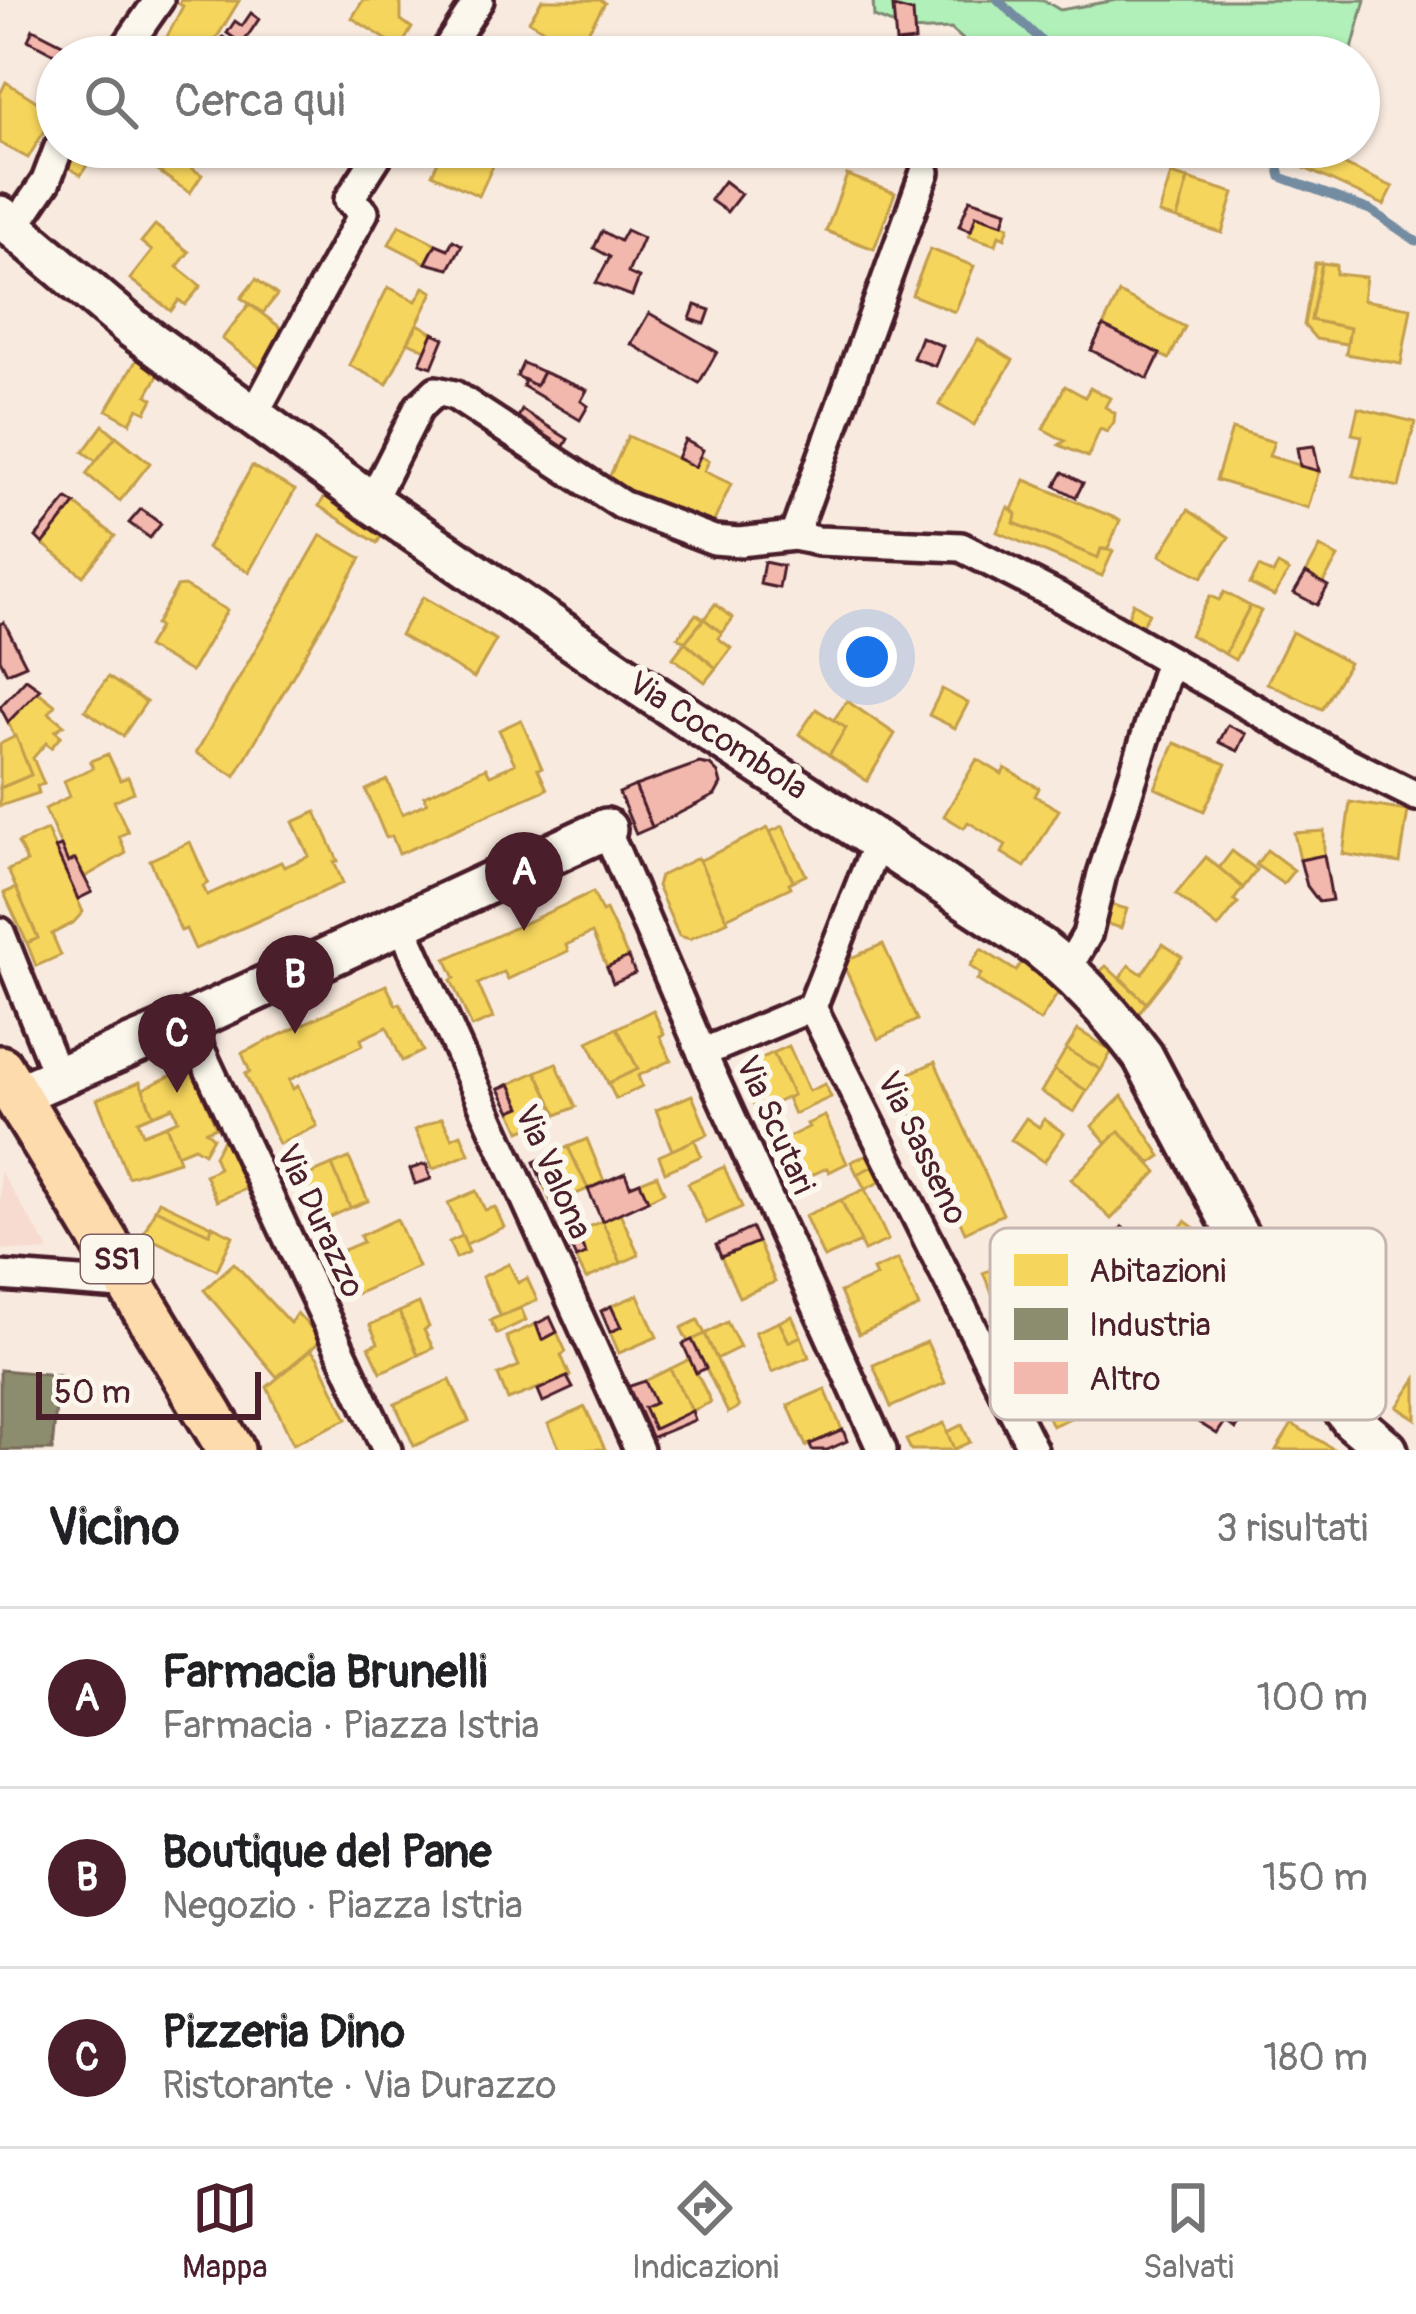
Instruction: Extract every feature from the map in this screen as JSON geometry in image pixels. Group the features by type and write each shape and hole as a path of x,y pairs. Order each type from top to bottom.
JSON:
{"main road":[{"name":"SS1","path":"8,1082 231,1450"}],"street":[{"path":"134,36 160,0"},
{"path":"455,36 478,0"},
{"name":"Via Cocombola","path":"51,168 46,181 7,222 130,327 370,502 1067,969 1143,1056 1234,1228"},
{"path":"253,416 364,212 349,200 370,168"},
{"path":"794,536 925,172"},
{"path":"370,502 419,407 436,391 454,394 622,506 714,540 794,536 961,547 1416,796"},
{"path":"1067,969 1088,935 1102,874 1170,661"},
{"path":"8,1082 58,1077 188,1022 606,829"},
{"name":"Via Scutari","path":"606,829 882,1450"},
{"path":"702,1053 812,1006 878,841"},
{"name":"Via Valona","path":"401,922 639,1450"},
{"path":"0,932 58,1077"},
{"name":"Via Sasseno","path":"812,1006 990,1364"},
{"name":"Via Durazzo","path":"188,1022 387,1450"},
{"path":"0,1276 134,1286"},
{"name":"Via Sasseno","path":"1018,1420 1033,1450"},
{"name":"Via Cocombola","path":"1352,1420 1387,1450"}],"shaded area":[{"path":"0,1171 49,1249 44,1252 0,1249"}],"green space":[{"path":"873,0 1043,0 1060,10 1117,0 1365,0 1356,36 959,36 951,29 910,31 874,17"}],"building: Abitazioni":[{"path":"181,0 239,1 218,36 167,36 183,6"},
{"path":"363,0 396,0 401,5 401,20 412,28 407,36 381,36 352,18"},
{"path":"542,0 605,3 585,36 554,36 529,21"},
{"path":"6,82 36,101 36,145 28,158 0,143 0,94"},
{"path":"154,168 191,168 202,175 190,193"},
{"path":"435,168 492,168 479,196 432,174"},
{"path":"1304,168 1352,168 1393,187 1384,205"},
{"path":"1171,174 1188,179 1177,219 1159,214"},
{"path":"847,175 895,193 874,249 826,231"},
{"path":"1188,179 1234,193 1222,233 1177,219"},
{"path":"976,215 1009,226 1005,238 999,235 996,245 969,236"},
{"path":"155,225 189,252 177,267 201,286 185,305 179,300 171,311 130,279 152,251 141,242"},
{"path":"399,225 436,244 426,263 389,244"},
{"path":"930,249 974,266 955,312 912,295"},
{"path":"1315,263 1322,263 1311,320 1350,328 1347,344 1316,339 1304,325"},
{"path":"1322,263 1336,265 1336,274 1366,277 1363,300 1411,308 1401,364 1346,354 1350,328 1311,320"},
{"path":"256,279 277,295 263,313 241,298"},
{"path":"388,287 416,301 424,287 433,292 387,384 349,365"},
{"path":"1119,293 1185,327 1169,359 1103,326"},
{"path":"249,304 288,333 261,369 222,339"},
{"path":"418,324 433,333 426,350 408,342"},
{"path":"978,339 1013,360 974,425 939,405"},
{"path":"137,359 160,372 147,395 153,399 146,412 138,408 130,423 107,410"},
{"path":"1065,386 1085,397 1090,388 1110,398 1105,407 1115,413 1107,432 1100,429 1088,457 1059,445 1065,441 1043,429"},
{"path":"1358,408 1415,422 1399,487 1353,476 1362,436 1352,434"},
{"path":"103,425 116,436 96,461 83,452"},
{"path":"1232,429 1274,442 1269,456 1319,471 1308,508 1216,480"},
{"path":"116,436 150,463 120,501 86,474"},
{"path":"628,436 695,467 700,456 709,461 704,471 731,484 711,528 608,480"},
{"path":"252,466 295,490 249,572 207,548"},
{"path":"1025,480 1120,520 1108,549 1101,549 1098,558 1014,523 1012,510"},
{"path":"330,488 389,524 377,543 319,506"},
{"path":"75,504 115,536 83,576 43,544"},
{"path":"1008,507 1016,514 1014,523 1098,558 1101,549 1113,551 1102,576 997,532"},
{"path":"1188,510 1229,537 1202,577 1160,555"},
{"path":"321,535 361,558 235,776 196,753"},
{"path":"1320,547 1338,557 1323,583 1306,573"},
{"path":"1278,565 1289,571 1274,596 1250,584 1259,567 1273,574"},
{"path":"184,586 227,610 191,672 147,647 177,587"},
{"path":"1224,592 1250,606 1225,654 1190,635 1210,596 1219,600"},
{"path":"423,597 496,640 474,678 400,635"},
{"path":"1133,603 1149,613 1142,625 1128,617"},
{"path":"715,604 733,618 722,633 704,619"},
{"path":"1250,606 1261,611 1235,660 1225,654"},
{"path":"696,614 704,619 685,642 678,637"},
{"path":"704,619 722,633 718,638 731,648 716,668 685,642"},
{"path":"1292,632 1349,663 1322,709 1267,683"},
{"path":"685,642 716,668 705,682 673,658"},
{"path":"108,677 146,702 123,736 85,710"},
{"path":"942,689 968,703 955,728 929,715"},
{"path":"37,691 55,705 49,713 64,725 55,731 61,736 51,748 46,743 33,758 44,784 37,786 39,793 0,806 0,788 31,775 8,722"},
{"path":"847,701 895,734 867,781 829,755 846,728 833,721"},
{"path":"816,709 846,728 829,755 799,734"},
{"path":"521,720 547,789 399,854 392,836 386,838 366,790 387,780 402,814 427,803 424,796 486,768 490,775 515,764 499,730"},
{"path":"16,736 31,775 0,788 0,744"},
{"path":"1175,743 1226,764 1204,811 1155,788"},
{"path":"108,754 120,780 128,777 134,792 114,801 128,832 119,836 126,853 85,877 75,859 68,863 45,809 70,796 64,781 93,768 90,761"},
{"path":"977,759 1002,774 1005,768 1039,788 1035,796 1059,810 1025,867 1002,853 1006,845 968,822 964,828 944,816"},
{"path":"1350,802 1408,811 1400,863 1343,854"},
{"path":"316,812 343,883 195,949 186,929 181,931 150,860 190,842 208,883 203,886 207,895 281,862 284,867 309,856 293,822"},
{"path":"783,826 806,875 793,881 770,832"},
{"path":"768,828 793,881 791,887 726,918 699,861"},
{"path":"47,830 83,912 52,934 61,955 36,966 27,943 38,938 8,870 27,862 18,843"},
{"path":"1324,831 1324,855 1300,860 1294,833"},
{"path":"1267,850 1294,870 1283,884 1256,865"},
{"path":"1232,851 1257,870 1243,888 1219,868"},
{"path":"1206,857 1243,888 1234,900 1238,903 1218,928 1176,894"},
{"path":"698,858 728,921 690,939 679,936 657,886 660,876"},
{"path":"16,888 38,938 27,943 4,893"},
{"path":"593,892 628,957 607,967 592,933 566,945 568,951 508,979 504,972 478,984 493,1018 472,1027 446,959"},
{"path":"1109,904 1127,909 1121,928 1103,923"},
{"path":"883,944 917,1020 878,1039 842,962"},
{"path":"1163,944 1182,957 1146,1003 1120,977 1129,965 1142,974"},
{"path":"981,949 1016,971 1024,959 1063,985 1040,1021 977,980 981,974 970,966"},
{"path":"1106,966 1146,1003 1136,1017 1094,977"},
{"path":"386,985 423,1051 402,1061 387,1027 361,1039 363,1045 289,1080 293,1089 298,1086 317,1126 279,1144 245,1074 250,1072 242,1053"},
{"path":"653,1010 671,1060 638,1076 642,1086 616,1099 608,1083 638,1069 617,1028"},
{"path":"617,1028 638,1069 608,1083 588,1042"},
{"path":"1078,1030 1112,1051 1101,1070 1066,1049"},
{"path":"789,1046 809,1091 825,1084 831,1097 794,1114 787,1098 793,1095 773,1053"},
{"path":"1066,1049 1101,1070 1087,1091 1054,1070"},
{"path":"773,1053 793,1095 757,1111 738,1069"},
{"path":"935,1062 1003,1214 965,1232 896,1079"},
{"path":"556,1063 576,1107 557,1115 536,1072"},
{"path":"191,1066 216,1127 206,1131 213,1137 204,1153 194,1147 177,1154 166,1125 178,1120 173,1107 153,1115 143,1089"},
{"path":"1054,1070 1087,1091 1074,1112 1041,1092"},
{"path":"536,1072 557,1115 520,1131 511,1111 521,1107 510,1084"},
{"path":"140,1082 153,1115 138,1121 143,1134 166,1125 179,1161 128,1177 97,1099"},
{"path":"692,1095 708,1134 672,1150 656,1110"},
{"path":"1122,1096 1161,1156 1151,1163 1119,1131 1107,1143 1092,1126"},
{"path":"825,1116 847,1163 790,1185 772,1145"},
{"path":"442,1118 452,1138 461,1134 469,1154 433,1169 415,1130"},
{"path":"1026,1118 1039,1127 1044,1119 1064,1133 1044,1162 1011,1140"},
{"path":"228,1130 253,1186 217,1201 205,1175 219,1168 214,1156"},
{"path":"1119,1131 1157,1172 1111,1219 1071,1179"},
{"path":"587,1139 604,1181 588,1189 568,1147"},
{"path":"695,1140 701,1156 665,1172 659,1156"},
{"path":"568,1147 588,1189 552,1204 543,1184 552,1180 543,1158"},
{"path":"872,1152 878,1164 857,1174 851,1162"},
{"path":"349,1158 368,1201 350,1208 332,1165"},
{"path":"878,1164 886,1179 865,1189 857,1174"},
{"path":"332,1165 350,1208 313,1225 304,1205 315,1200 304,1177"},
{"path":"724,1167 742,1207 706,1223 688,1183"},
{"path":"657,1175 664,1192 648,1200 640,1182"},
{"path":"865,1189 888,1240 864,1251 841,1200"},
{"path":"476,1191 485,1210 495,1207 504,1227 466,1244 448,1203"},
{"path":"841,1200 861,1242 824,1258 805,1216"},
{"path":"159,1201 212,1226 210,1234 155,1209"},
{"path":"155,1209 210,1234 212,1226 233,1236 217,1270 143,1235"},
{"path":"620,1213 639,1255 621,1263 602,1221"},
{"path":"397,1219 418,1267 347,1298 337,1277 347,1273 339,1252"},
{"path":"602,1221 621,1263 586,1279 576,1258 586,1254 576,1233"},
{"path":"462,1236 469,1252 456,1258 449,1242"},
{"path":"758,1242 775,1282 739,1297 721,1257"},
{"path":"898,1259 919,1307 859,1334 840,1292 876,1276 873,1270"},
{"path":"234,1263 290,1323 297,1313 322,1340 277,1377 204,1290"},
{"path":"509,1264 518,1283 527,1278 537,1300 501,1317 482,1277"},
{"path":"638,1295 657,1337 619,1353 610,1332 621,1327 611,1306"},
{"path":"419,1303 433,1348 418,1355 399,1312"},
{"path":"521,1308 526,1320 497,1334 490,1320"},
{"path":"399,1312 418,1355 381,1372 369,1347 378,1343 370,1325"},
{"path":"792,1316 801,1336 789,1342 779,1322"},
{"path":"698,1320 705,1334 688,1342 681,1328"},
{"path":"727,1322 740,1347 716,1359 705,1334"},
{"path":"779,1322 789,1342 801,1336 809,1357 772,1372 755,1332"},
{"path":"536,1324 542,1340 557,1332 570,1376 508,1400 498,1375 519,1366 506,1337"},
{"path":"705,1334 739,1407 728,1413 692,1340"},
{"path":"927,1342 945,1383 891,1407 873,1365"},
{"path":"311,1350 347,1419 293,1444 267,1387"},
{"path":"690,1359 711,1402 692,1411 670,1369"},
{"path":"670,1369 692,1411 654,1429 644,1408 655,1403 645,1381"},
{"path":"1416,1379 1416,1419 1397,1407"},
{"path":"450,1380 469,1421 414,1446 395,1404"},
{"path":"825,1389 842,1430 806,1446 788,1405"},
{"path":"585,1407 605,1449 560,1450 548,1424"},
{"path":"944,1423 955,1450 911,1450 906,1440"},
{"path":"1292,1424 1335,1450 1276,1450"},
{"path":"962,1425 970,1442 954,1449 947,1432"}],"building: Industria":[{"path":"0,1370 59,1375 52,1450 0,1450"}],"building: Altro":[{"path":"893,7 913,12 915,36 895,36"},
{"path":"251,13 259,19 248,36 227,33 235,21 242,26"},
{"path":"33,29 47,36 36,36 36,44 28,40"},
{"path":"724,181 741,194 727,212 710,200"},
{"path":"970,199 1007,211 1003,224 976,215 971,231 959,226"},
{"path":"626,230 643,238 628,273 639,278 632,296 596,283 610,257 594,248 602,231 620,241"},
{"path":"453,240 462,245 449,269 426,263 436,244 448,249"},
{"path":"695,305 710,310 705,324 690,319"},
{"path":"649,313 717,352 699,383 631,344"},
{"path":"1103,326 1160,354 1148,379 1091,350"},
{"path":"433,333 444,338 432,367 420,363"},
{"path":"921,337 943,346 935,366 913,358"},
{"path":"523,363 543,372 536,386 517,376"},
{"path":"543,372 587,390 581,401 588,406 580,420 523,386 525,380 536,386"},
{"path":"522,410 568,439 561,452 514,425"},
{"path":"685,440 703,450 695,467 677,458"},
{"path":"1314,446 1319,471 1300,466 1297,448"},
{"path":"1063,472 1083,483 1076,497 1055,486"},
{"path":"67,499 75,504 43,544 36,537"},
{"path":"141,509 161,524 150,538 129,523"},
{"path":"764,562 783,566 779,588 760,584"},
{"path":"1306,573 1328,586 1317,605 1294,593"},
{"path":"4,622 26,665 7,673 0,659 0,624"},
{"path":"26,679 40,689 8,722 0,707"},
{"path":"1228,725 1246,734 1238,751 1219,742"},
{"path":"699,763 718,773 721,784 715,795 652,827 635,786"},
{"path":"635,786 652,827 636,834 619,793"},
{"path":"61,846 68,863 75,859 92,892 78,899 55,848"},
{"path":"1324,855 1332,900 1319,902 1307,886 1300,860"},
{"path":"628,957 635,973 613,983 607,967"},
{"path":"510,1084 521,1107 511,1111 499,1089"},
{"path":"543,1158 552,1180 543,1184 534,1162"},
{"path":"426,1164 431,1179 415,1184 410,1169"},
{"path":"625,1173 630,1186 640,1182 648,1200 602,1221 588,1189"},
{"path":"752,1228 758,1242 721,1257 716,1245"},
{"path":"576,1233 586,1254 576,1258 567,1238"},
{"path":"339,1252 347,1273 337,1277 329,1257"},
{"path":"611,1306 621,1327 610,1332 601,1311"},
{"path":"550,1317 557,1332 542,1340 536,1324"},
{"path":"692,1340 706,1368 696,1373 683,1344"},
{"path":"567,1377 573,1388 543,1402 538,1390"},
{"path":"645,1381 655,1403 644,1408 654,1429 692,1411 695,1420 646,1440 624,1388"},
{"path":"1195,1420 1242,1420 1236,1429 1225,1422 1217,1434"},
{"path":"843,1430 847,1441 827,1450 812,1450 810,1444"}],"waterway":[{"path":"998,0 1037,36"},
{"path":"1279,168 1281,177 1370,210 1416,241"}],"place":[{"name":"Farmacia Brunelli","path":"524,931"},
{"name":"Boutique del Pane","path":"295,1034"},
{"name":"Pizzeria Dino","path":"177,1093"}]}
